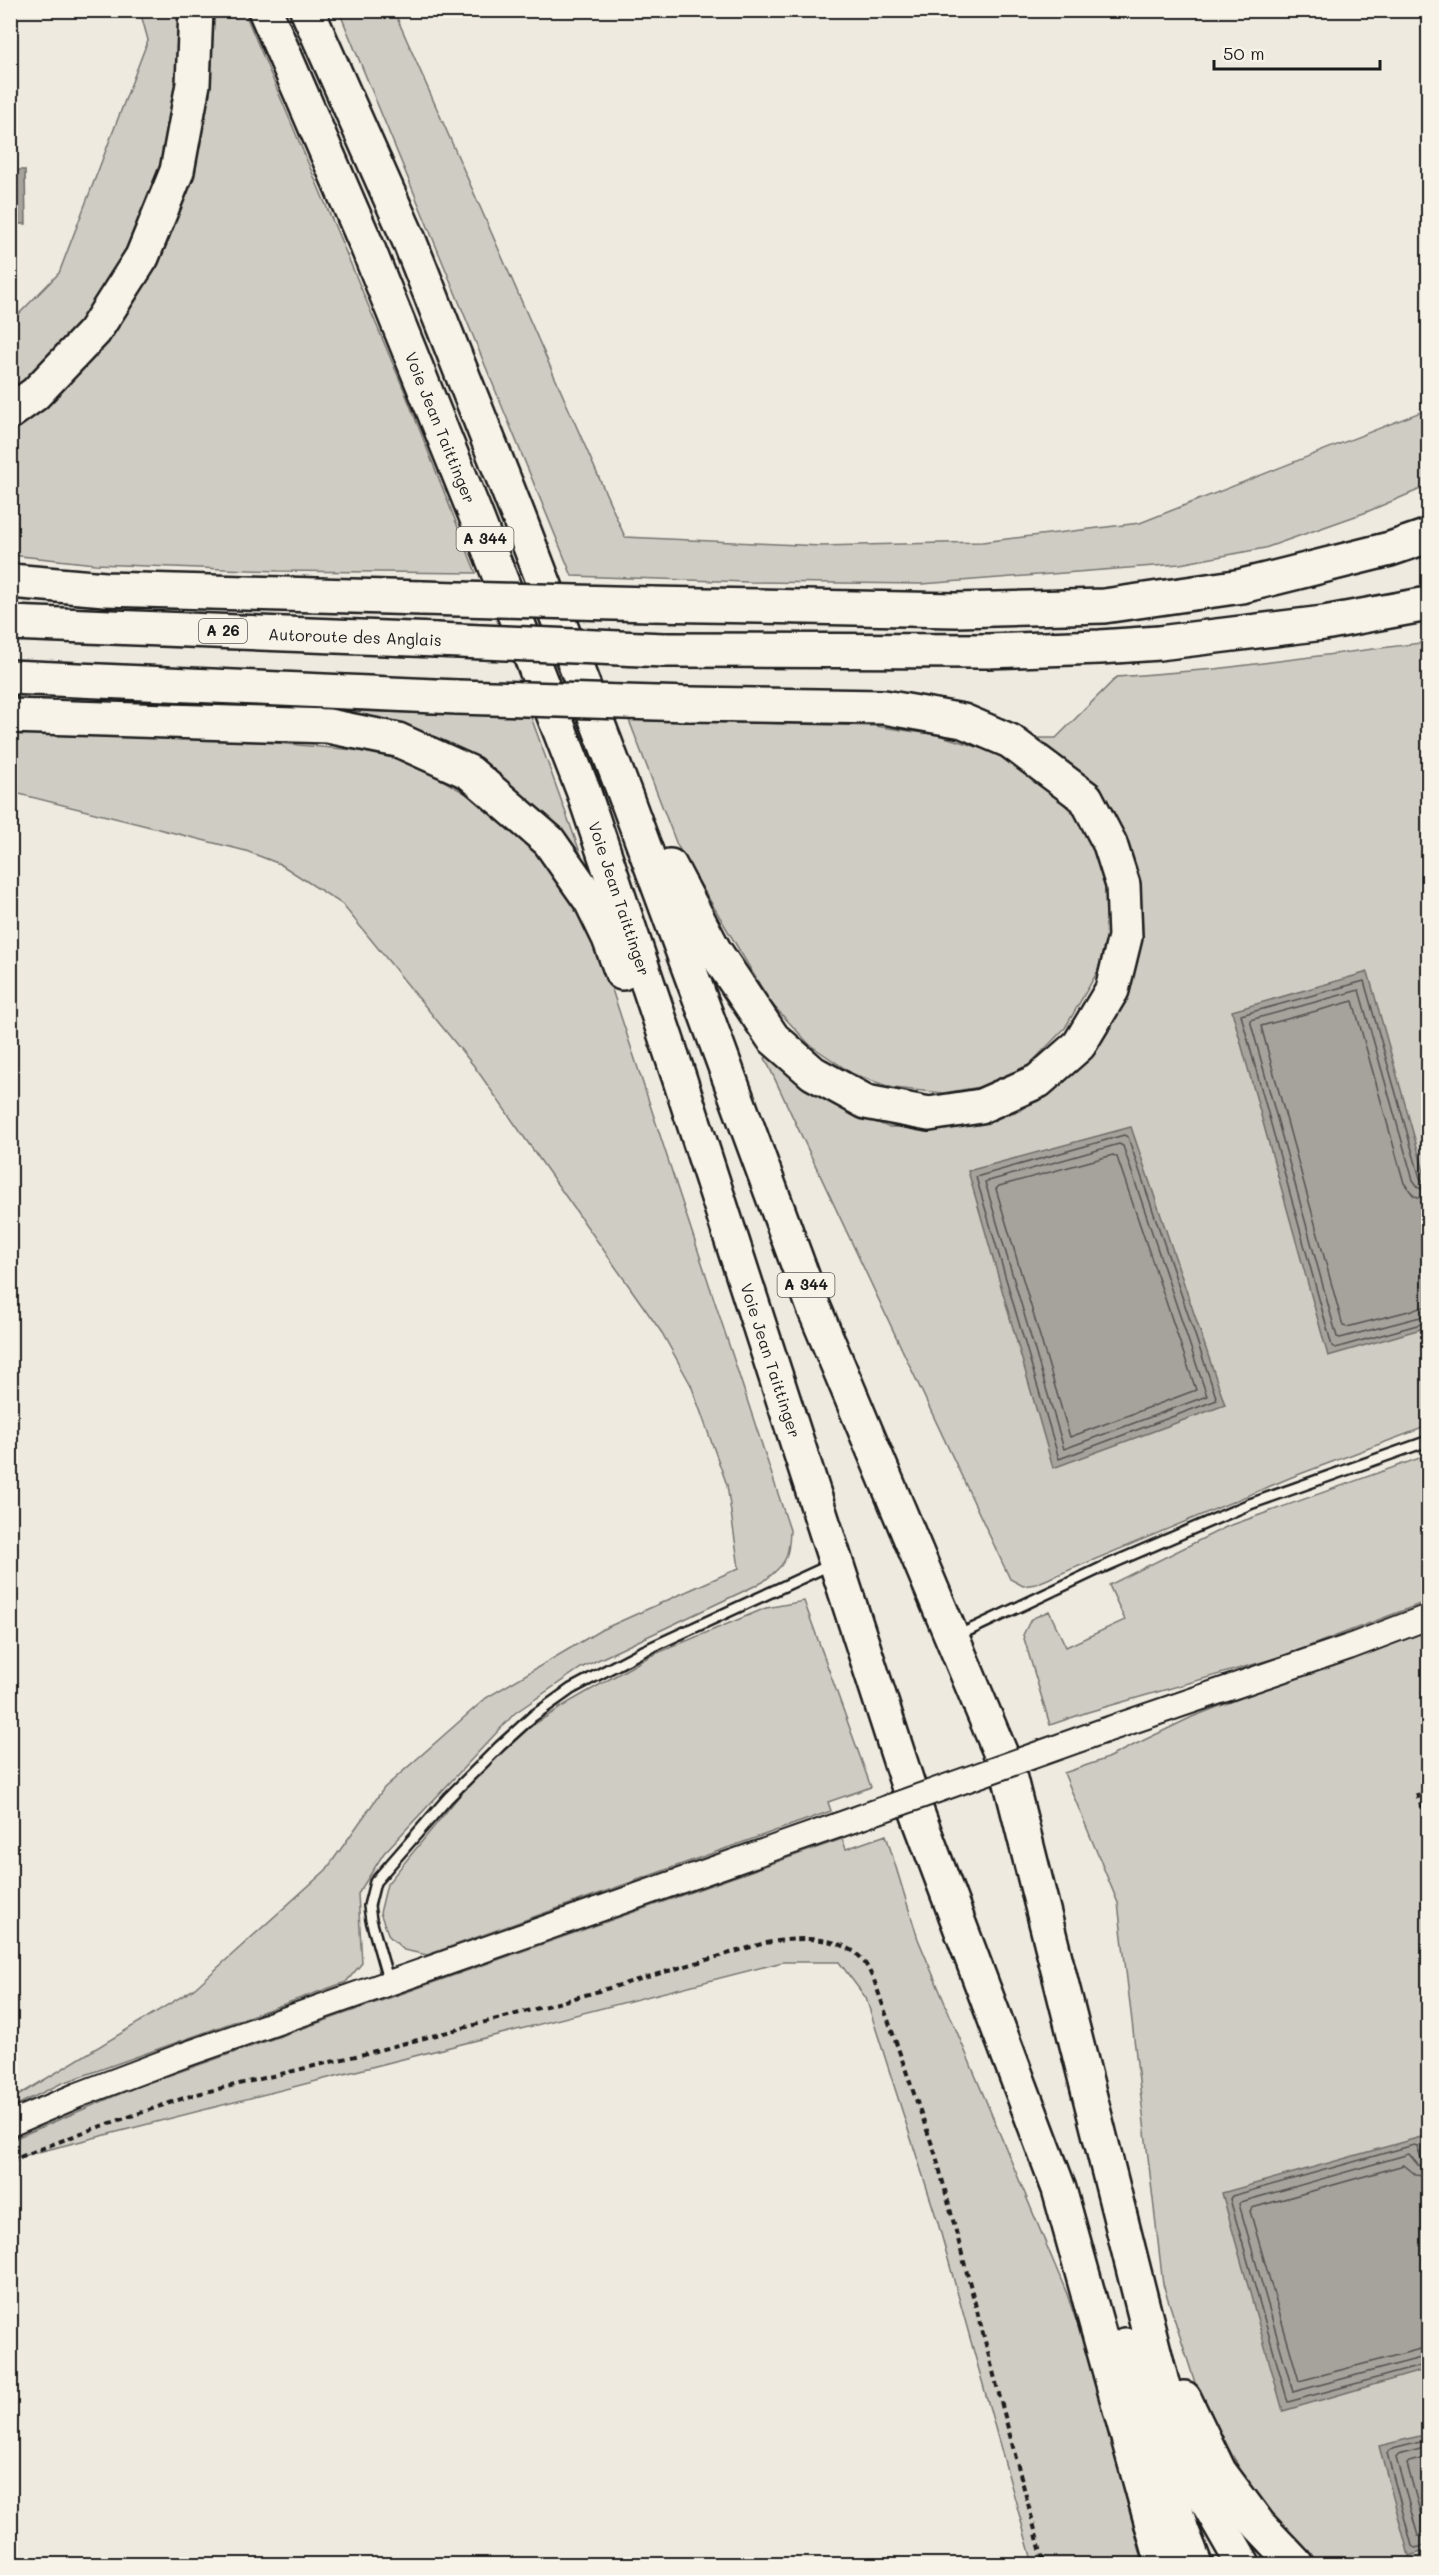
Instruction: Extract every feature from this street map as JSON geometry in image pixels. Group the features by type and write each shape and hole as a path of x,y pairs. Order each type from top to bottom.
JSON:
{"highway":[{"path":"10,412 34,394 94,332 142,257 177,171 193,84 196,10"},
{"name":"Voie Jean Taittinger","path":"265,10 367,246 583,790 679,1077 834,1563 915,1807 1059,2189"},
{"name":"A 344","path":"308,10 409,240 518,515 624,792 814,1308 1008,1771 1136,2282"},
{"path":"10,581 105,589 651,604 956,610 1104,606 1242,586 1390,549 1428,536"},
{"name":"Autoroute des Anglais","path":"10,623 664,650 987,651 1158,643 1324,623 1428,604"},
{"path":"10,677 458,697 884,707 963,721 1010,741 1086,798 1110,844 1123,885 1125,937 1112,990 1079,1045 1038,1081 981,1106 929,1114 866,1101 813,1073 773,1038 720,960 659,846 648,814 624,792"},
{"path":"10,716 328,726 398,740 469,772 549,841 591,901 609,938 633,1000 679,1077"},
{"path":"1059,2189 1163,2565"},
{"path":"1059,2189 1098,2257 1182,2531 1195,2565"},
{"path":"1136,2282 1163,2387 1180,2442 1204,2496 1243,2565"},
{"path":"1136,2282 1184,2399 1219,2470 1259,2525 1296,2565"}],"street":[{"path":"10,2124 78,2095 184,2055 1103,1731 1349,1647 1428,1617"}],"lane":[{"path":"953,1638 1101,1568 1250,1504 1428,1441"},
{"path":"390,1983 370,1920 369,1906 375,1882 448,1798 500,1746 533,1716 571,1689 640,1652 834,1563"}],"path":[{"path":"1417,1793 1428,1829"},
{"path":"10,2161 84,2132 194,2096 428,2037 765,1943 795,1938 843,1945 861,1957 874,1980 936,2156 1044,2565"}],"shaded area":[{"path":"140,11 182,11 175,99 157,180 143,218 103,292 52,354 11,393 10,323 59,273 148,40"},
{"path":"207,11 244,11 404,390 476,573 278,571 95,564 11,555 10,429 31,414 142,281"},
{"path":"339,11 394,11 625,537 821,546 982,542 1140,523 1428,409 1428,486 1364,513 1265,548 1180,564 922,584 747,582 572,576"},
{"path":"1428,642 1428,1426 1292,1477 1036,1584 1023,1586 1010,1579 765,1058 774,1054 805,1089 845,1110 888,1127 955,1127 1019,1111 1071,1073 1138,886 1131,855 1103,810 1026,738 1056,738 1117,677 1215,669"},
{"path":"240,707 531,717 584,863 479,769"},
{"path":"629,720 874,726 938,735 991,751 1043,781 1090,832 1110,892 1110,923 1098,971 1065,1028 1029,1065 993,1085 943,1093 893,1088 853,1074 810,1045 770,1002 677,845"},
{"path":"11,732 264,742 355,750 411,762 498,812 557,868 601,956 790,1530 789,1548 785,1560 763,1582 581,1668 515,1713 384,1853 358,1894 362,1963 346,1982 60,2084 11,2108 11,2100 194,1989 326,1870 384,1788 486,1698 601,1630 739,1568 727,1485 691,1385 662,1333 474,1066 342,904 280,864 246,851 11,792"},
{"path":"1428,1455 1428,1601 1286,1655 1050,1725 1023,1635 1031,1619 1049,1611 1066,1647 1125,1620 1109,1585 1226,1527"},
{"path":"804,1601 871,1787 828,1802 831,1811 427,1955 404,1950 389,1936 380,1913 387,1884 500,1746 571,1701 650,1656 766,1608"},
{"path":"1428,1625 1428,2564 1317,2564 1277,2528 1247,2482 1198,2392 1163,2284 1118,1903 1064,1773 1105,1759 1192,1717"},
{"path":"886,1835 918,1939 1067,2294 1094,2373 1143,2564 1033,2564 938,2223 866,1998 839,1962 783,1962 11,2159 11,2140 136,2087 842,1839 846,1849"}],"water":[{"path":"10,170 25,170 26,224 11,224"},
{"path":"1368,972 1428,1186 1428,1327 1328,1356 1232,1011"},
{"path":"1131,1127 1225,1405 1053,1468 968,1171"},
{"path":"1421,2137 1428,2164 1428,2369 1283,2411 1222,2193"},
{"path":"1428,2434 1428,2550 1409,2556 1379,2446"}]}
